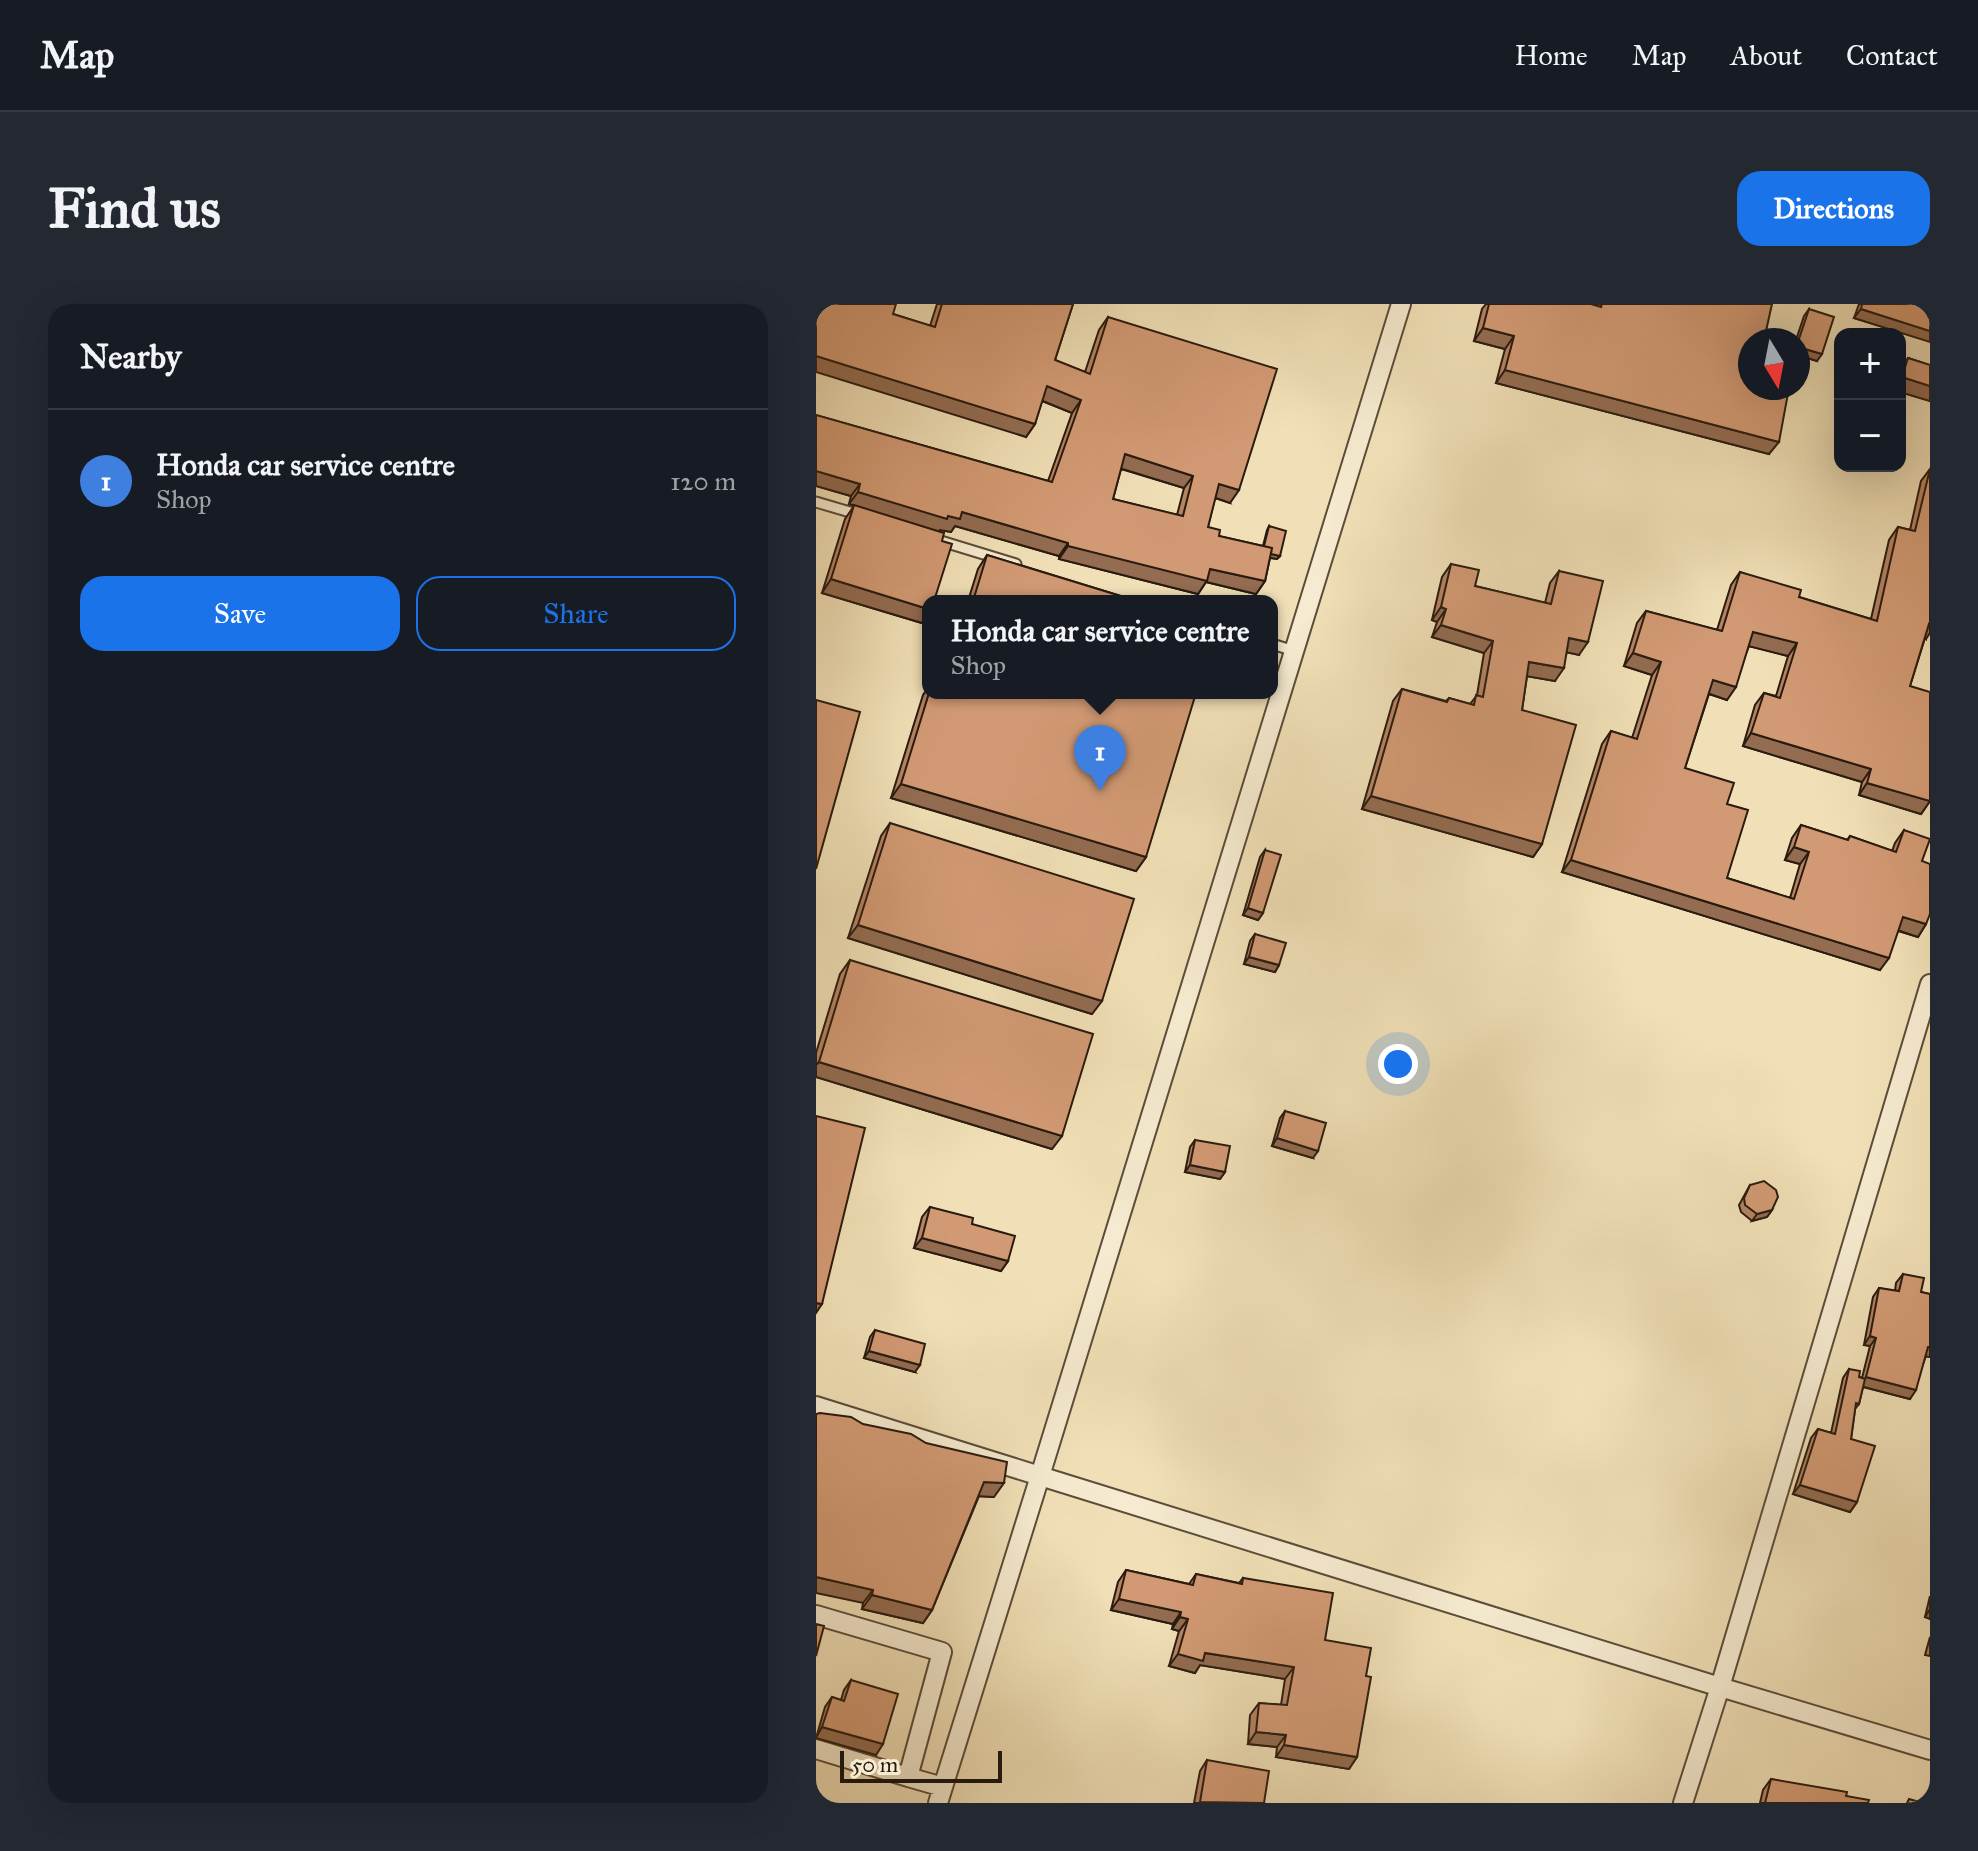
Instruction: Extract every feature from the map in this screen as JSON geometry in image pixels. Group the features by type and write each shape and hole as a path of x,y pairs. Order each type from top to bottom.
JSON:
{"street":[{"path":"1278,693 1401,304"},
{"path":"816,1749 908,1777 940,1795 1276,699"},
{"path":"1683,1803 1930,984"},
{"path":"816,1406 1930,1750"},
{"path":"816,1615 942,1652 908,1777"}],"lane":[{"path":"816,502 877,521"},
{"path":"922,535 1028,568"},
{"path":"1278,646 1291,650"}],"building":[{"path":"816,304 896,304 893,314 935,327 942,304 1073,304 1055,360 1090,374 1108,317 1277,369 1239,490 1219,484 1208,527 1220,530 1219,536 1272,548 1265,581 1210,569 1207,581 1068,546 1068,543 962,512 960,519 948,516 947,519 858,492 860,484 816,471 816,415 1052,482 1081,400 1047,386 1035,424 816,356","holes":["1125,454 1193,476 1183,516 1113,499"]},
{"path":"1489,304 1591,304 1601,307 1602,304 1772,304 1767,328 1738,328 1738,400 1787,400 1779,442 1505,370 1514,336 1483,328"},
{"path":"1862,304 1930,304 1930,331 1861,309"},
{"path":"1809,309 1834,317 1822,354 1810,350 1810,328 1803,328"},
{"path":"1908,358 1930,365 1930,386 1906,378"},
{"path":"1930,469 1930,625 1910,686 1930,692 1930,801 1867,783 1871,769 1751,733 1764,693 1780,698 1797,643 1753,632 1736,687 1713,680 1685,768 1734,783 1727,804 1748,810 1727,878 1794,899 1809,852 1794,847 1801,825 1848,840 1850,836 1896,852 1904,830 1930,839 1922,861 1930,864 1930,914 1926,924 1903,917 1889,958 1571,860 1611,731 1637,739 1661,662 1633,653 1646,611 1722,631 1740,572 1801,590 1799,597 1877,621 1898,527 1915,531"},
{"path":"854,505 944,533 942,541 952,544 936,595 922,595 922,607 831,579"},
{"path":"1269,526 1286,531 1280,556 1271,554 1272,548 1264,546"},
{"path":"987,555 1117,595 975,595"},
{"path":"1451,564 1479,570 1475,586 1551,604 1559,571 1603,581 1588,642 1569,638 1564,668 1529,662 1522,710 1576,725 1542,844 1371,796 1402,689 1447,702 1449,698 1474,705 1476,695 1483,697 1493,641 1441,625 1446,609 1441,607"},
{"path":"927,699 1194,699 1146,857 901,784"},
{"path":"816,700 860,712 816,869"},
{"path":"890,823 1134,899 1102,1001 858,925"},
{"path":"1265,850 1281,855 1263,913 1248,908"},
{"path":"1255,934 1286,943 1279,965 1249,957"},
{"path":"850,960 1093,1034 1062,1136 819,1062"},
{"path":"1285,1111 1326,1123 1318,1151 1277,1138"},
{"path":"816,1116 865,1128 822,1304 816,1303"},
{"path":"1195,1140 1230,1146 1225,1172 1190,1165"},
{"path":"1764,1181 1776,1190 1778,1197 1772,1210 1757,1214 1745,1205 1744,1198 1750,1185"},
{"path":"930,1207 973,1218 972,1224 1015,1236 1008,1261 922,1238"},
{"path":"1903,1274 1924,1278 1921,1292 1930,1294 1930,1347 1916,1390 1866,1377 1876,1338 1870,1336 1879,1288 1899,1291"},
{"path":"875,1330 925,1344 920,1365 869,1351"},
{"path":"1849,1369 1860,1371 1859,1377 1865,1379 1859,1404 1856,1403 1851,1439 1875,1446 1857,1502 1800,1485 1818,1429 1835,1434"},
{"path":"816,1414 851,1417 863,1424 911,1434 926,1443 1007,1462 1004,1483 984,1482 932,1610 872,1595 873,1590 816,1577"},
{"path":"1126,1570 1193,1585 1196,1574 1242,1584 1243,1578 1333,1593 1325,1640 1371,1648 1366,1676 1371,1677 1357,1757 1284,1745 1286,1735 1256,1732 1259,1703 1287,1705 1294,1667 1205,1653 1203,1661 1178,1654 1188,1619 1180,1617 1181,1612 1119,1599"},
{"path":"816,1624 824,1626 816,1656"},
{"path":"851,1680 898,1694 883,1744 822,1727 832,1697 844,1701"},
{"path":"1207,1760 1269,1771 1264,1803 1200,1802"},
{"path":"1771,1779 1847,1792 1846,1796 1869,1800 1868,1803 1765,1803"}],"place":[{"name":"Honda car service centre","path":"1100,791"}]}
